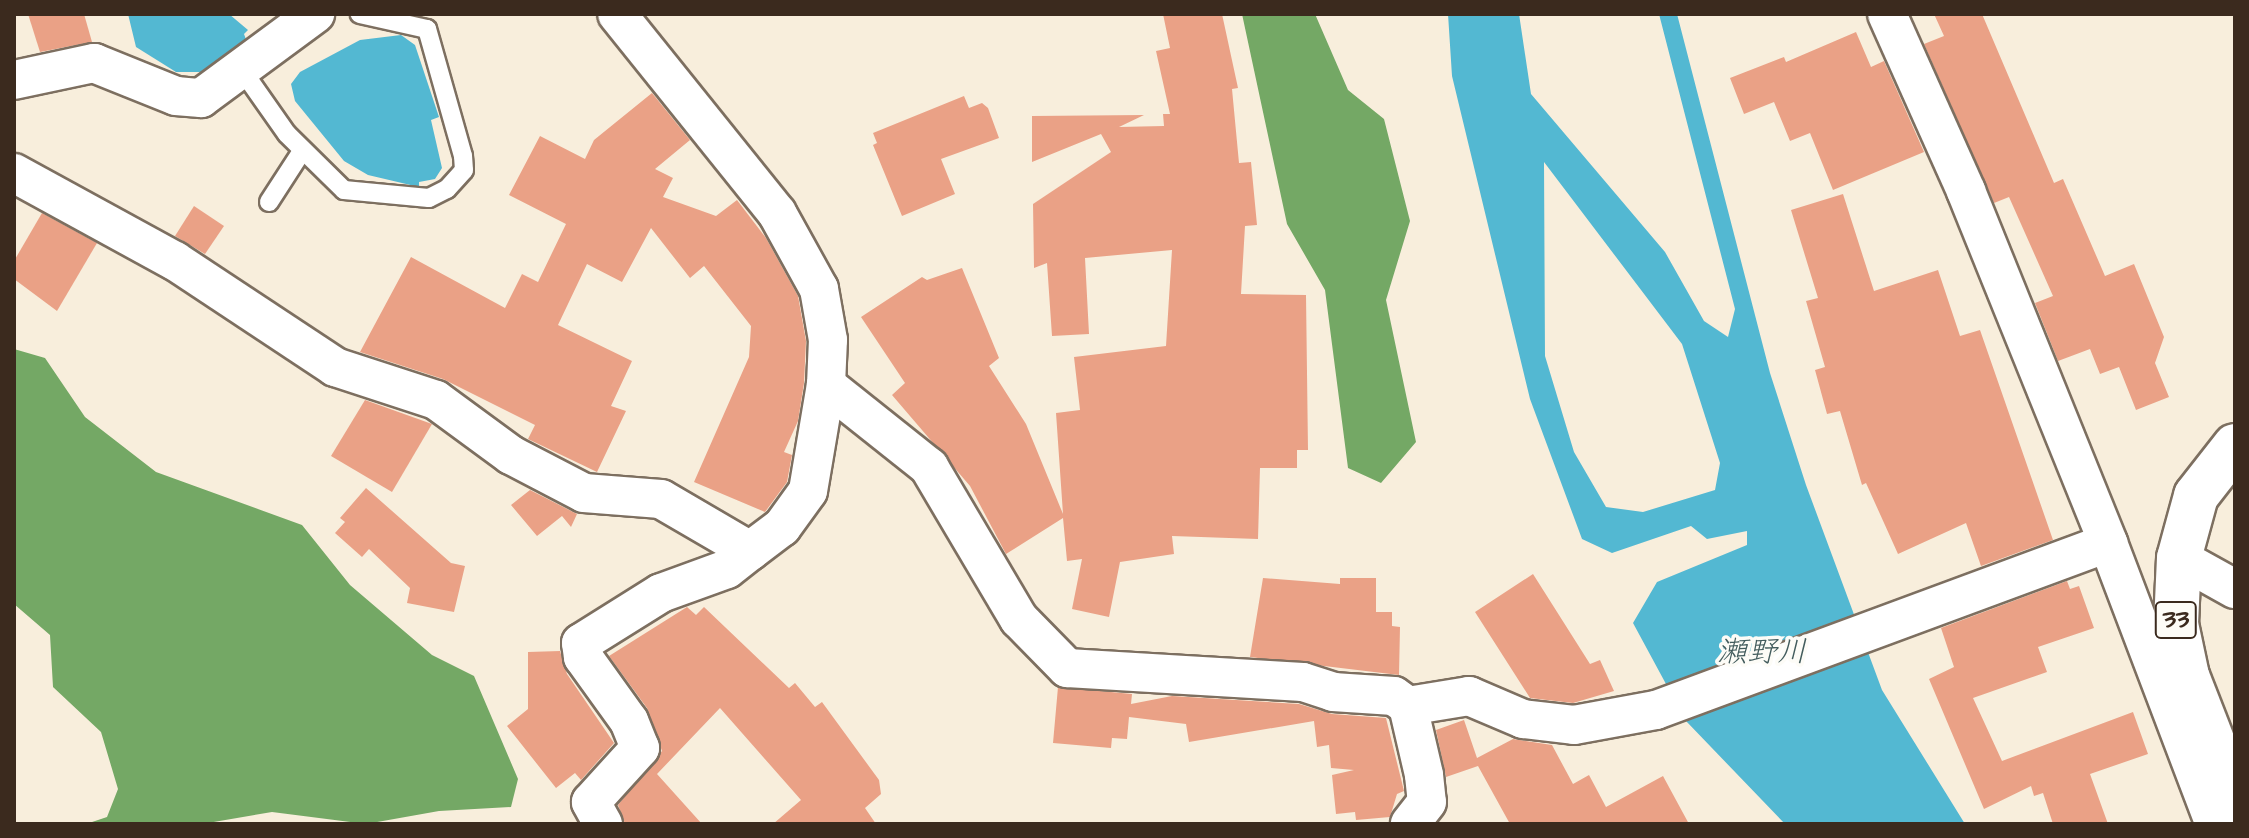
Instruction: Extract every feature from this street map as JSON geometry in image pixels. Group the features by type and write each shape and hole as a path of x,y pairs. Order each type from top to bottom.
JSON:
{"main road":[{"name":"33","path":"2235,446 2196,496 2179,558 2176,624 2187,676 2235,799"}],"street":[{"path":"14,80 94,63 176,96 201,98 315,14"},
{"path":"603,824 591,802 640,748 629,721 583,657 581,643 661,593 727,569 782,527 808,491 826,385 828,340 819,289 777,213 617,14"},
{"path":"1887,14 1966,191 2108,543 2215,824"},
{"path":"14,173 162,253 335,367 436,400 511,455 584,493 661,499 750,551"},
{"path":"826,385 929,467 1019,619 1067,668 1303,682 1333,692 1394,696 1408,706 1427,802 1410,824"},
{"path":"1408,706 1469,696 1523,719 1574,725 1656,710 1899,617 2108,543"},
{"path":"2179,558 2235,589"}],"lane":[{"path":"242,70 302,151 344,190 429,198 447,189 464,170 427,29 360,14"},
{"path":"269,202 302,151"}],"green space":[{"path":"1242,14 1315,14 1348,90 1384,119 1410,221 1386,300 1416,442 1381,483 1348,468 1325,290 1287,224"},
{"path":"14,349 45,358 85,417 156,472 302,525 350,585 432,655 474,676 518,779 511,807 439,811 366,824 272,812 202,824 86,824 107,817 118,789 101,732 53,687 50,635 14,604"}],"water":[{"path":"128,14 229,14 248,30 244,34 248,45 201,72 176,72 136,47"},
{"name":"瀬野川","path":"1448,14 1519,14 1531,94 1665,252 1704,321 1728,337 1735,309 1659,14 1677,14 1770,373 1806,485 1882,690 1965,824 1785,824 1686,721 1633,623 1657,582 1747,545 1747,531 1707,539 1691,526 1612,553 1582,539 1530,399 1452,76","holes":["1544,162 1682,344 1720,463 1715,490 1643,512 1606,507 1574,452 1545,356"]},
{"path":"401,35 415,45 439,117 431,120 442,168 435,179 419,182 419,187 368,175 344,161 295,101 291,84 300,72 360,40"}],"building":[{"path":"28,14 84,14 92,42 40,52"},
{"path":"1163,14 1222,14 1238,88 1232,89 1239,163 1251,162 1257,225 1245,226 1241,294 1306,295 1308,450 1297,450 1297,468 1260,468 1258,539 1172,536 1174,554 1120,562 1109,617 1072,609 1082,559 1067,561 1063,518 1006,554 970,486 892,395 905,383 861,317 922,277 927,280 962,268 999,358 989,366 1026,424 1063,514 1056,413 1080,410 1074,357 1166,346 1172,250 1085,258 1089,334 1052,336 1047,263 1034,268 1033,204 1111,152 1101,134 1032,162 1032,116 1144,115 1119,127 1164,126 1163,114 1170,114 1156,51 1170,48"},
{"path":"1934,14 1982,14 2054,183 2063,179 2105,276 2134,264 2164,337 2155,363 2169,397 2136,410 2119,367 2100,374 2090,349 2058,361 2035,303 2053,296 2009,197 1994,203 1924,44 1944,36"},
{"path":"1856,32 1871,67 1884,61 1924,152 1833,190 1810,133 1790,141 1774,102 1744,114 1730,78 1784,57 1786,62"},
{"path":"652,93 690,140 655,169 673,178 663,197 716,216 737,200 766,238 798,296 806,341 804,383 798,421 784,452 792,455 787,482 765,512 694,482 749,357 751,326 704,266 690,278 651,228 622,282 587,264 558,325 632,361 611,406 626,411 597,472 528,439 535,425 443,379 360,352 411,257 505,308 522,274 538,282 566,224 509,195 540,136 585,159 594,140"},
{"path":"964,96 969,108 982,103 988,108 999,138 941,159 955,194 902,216 873,145 877,143 873,133"},
{"path":"1843,194 1874,291 1938,270 1960,336 1980,330 2053,540 1981,566 1966,523 1898,554 1866,483 1862,485 1840,411 1827,414 1815,370 1825,367 1806,301 1818,298 1791,210"},
{"path":"194,206 224,226 205,254 175,236"},
{"path":"42,213 97,243 57,311 14,279 14,261"},
{"path":"365,400 432,424 392,492 331,456"},
{"path":"366,488 451,563 465,566 454,612 407,603 410,588 369,549 362,557 335,533 345,522 340,518"},
{"path":"530,490 577,514 571,527 562,516 537,536 511,505"},
{"path":"1533,574 1590,664 1600,660 1614,691 1573,703 1530,698 1475,612"},
{"path":"1263,578 1340,584 1340,578 1376,578 1376,612 1392,612 1392,626 1400,627 1399,675 1250,657"},
{"path":"2067,581 2070,589 2079,586 2094,628 2038,647 2047,672 1973,698 2002,761 2133,712 2148,754 2090,774 2108,824 2053,824 2043,793 2034,796 2031,786 1984,809 1929,679 1954,667 1941,628"},
{"path":"687,607 696,615 704,607 789,688 795,683 815,707 822,702 879,780 881,794 865,808 876,824 773,824 801,800 720,708 657,774 702,824 625,824 618,805 662,751 647,708 609,656"},
{"path":"560,651 567,674 614,743 581,780 575,773 556,788 507,726 528,709 528,652"},
{"path":"1058,687 1132,694 1131,704 1172,696 1299,704 1332,714 1386,718 1404,791 1397,794 1390,817 1356,820 1355,812 1336,814 1332,775 1354,770 1331,768 1329,745 1317,747 1314,721 1189,742 1186,724 1129,717 1127,739 1112,738 1111,748 1053,743"},
{"path":"1464,720 1477,758 1513,739 1552,745 1573,784 1589,775 1606,807 1663,776 1689,824 1510,824 1478,766 1446,777 1436,730"}]}
